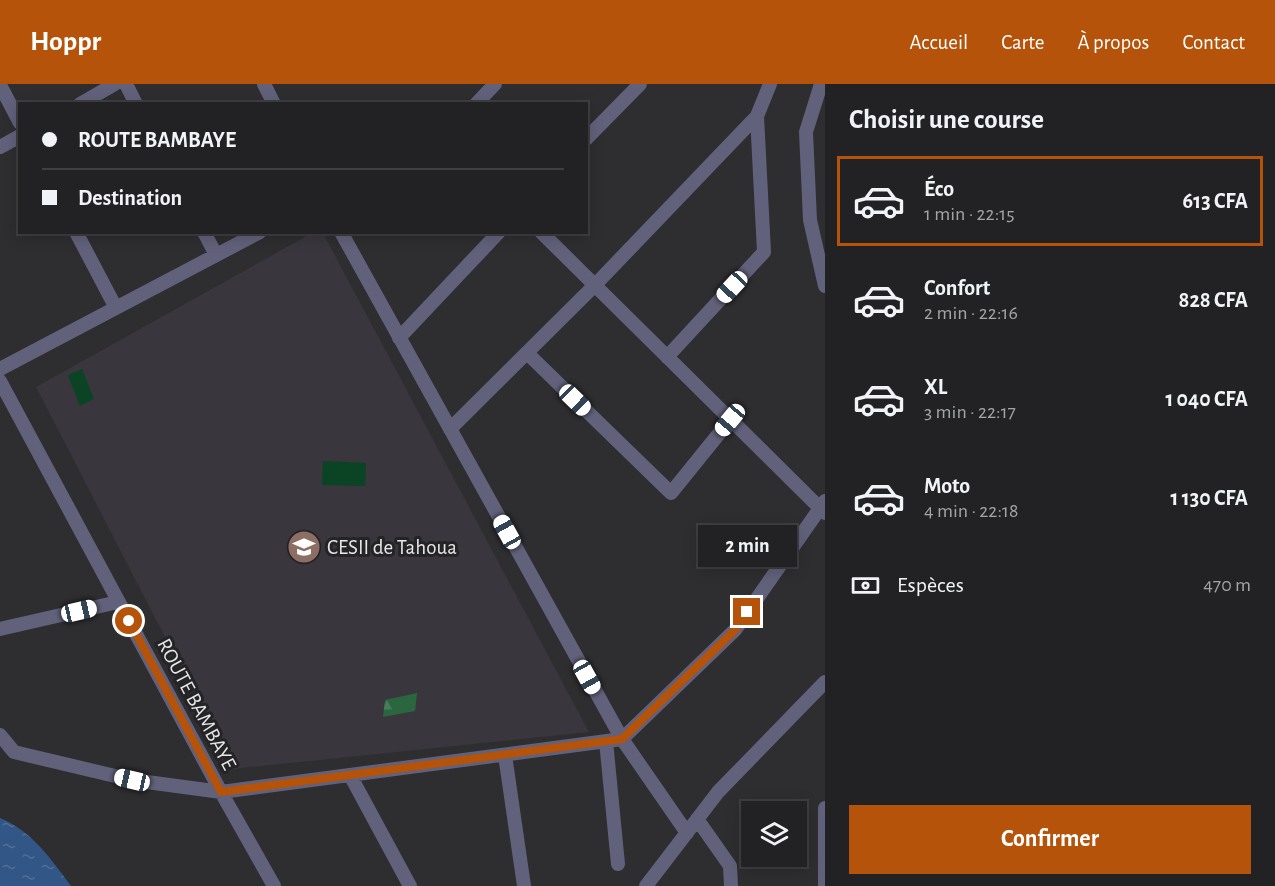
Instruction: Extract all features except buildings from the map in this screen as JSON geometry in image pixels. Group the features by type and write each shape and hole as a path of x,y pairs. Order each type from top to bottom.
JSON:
{"street":[{"path":"84,102 115,84"},
{"path":"126,84 135,102"},
{"path":"264,84 273,102"},
{"path":"478,102 495,84"},
{"path":"588,137 640,84"},
{"path":"450,429 595,285 757,116 770,84"},
{"path":"821,84 806,132 810,219 825,286"},
{"path":"0,86 18,119"},
{"path":"667,357 764,252 757,116"},
{"path":"0,147 18,137"},
{"path":"77,234 116,308"},
{"path":"205,234 216,255"},
{"path":"0,369 256,234"},
{"path":"342,234 622,739 687,832"},
{"path":"399,338 497,234"},
{"path":"0,735 14,752 132,780 221,792 622,739 735,630 823,508 730,420 543,234"},
{"path":"527,353 670,493 730,420"},
{"name":"ROUTE BAMBAYE","path":"0,381 274,886"},
{"path":"0,629 118,602"},
{"path":"646,886 718,792 825,682"},
{"path":"606,741 618,864"},
{"path":"506,755 524,886"},
{"path":"350,775 410,886"},
{"path":"825,808 825,886"},
{"path":"697,819 730,867 731,886"}],"shaded area":[{"name":"CESII de Tahoua","path":"310,234 324,234 589,732 233,769 36,387"}],"green space":[{"path":"82,369 94,399 80,406 68,375"},
{"path":"323,461 366,463 365,486 322,485"},
{"path":"417,693 415,711 383,717 385,700"}],"water":[{"path":"0,818 31,838 71,886 0,886"}],"place":[{"name":"CESII de Tahoua","path":"304,547"}],"route":[{"path":"129,621 221,792 622,739 735,630 747,612"}]}
